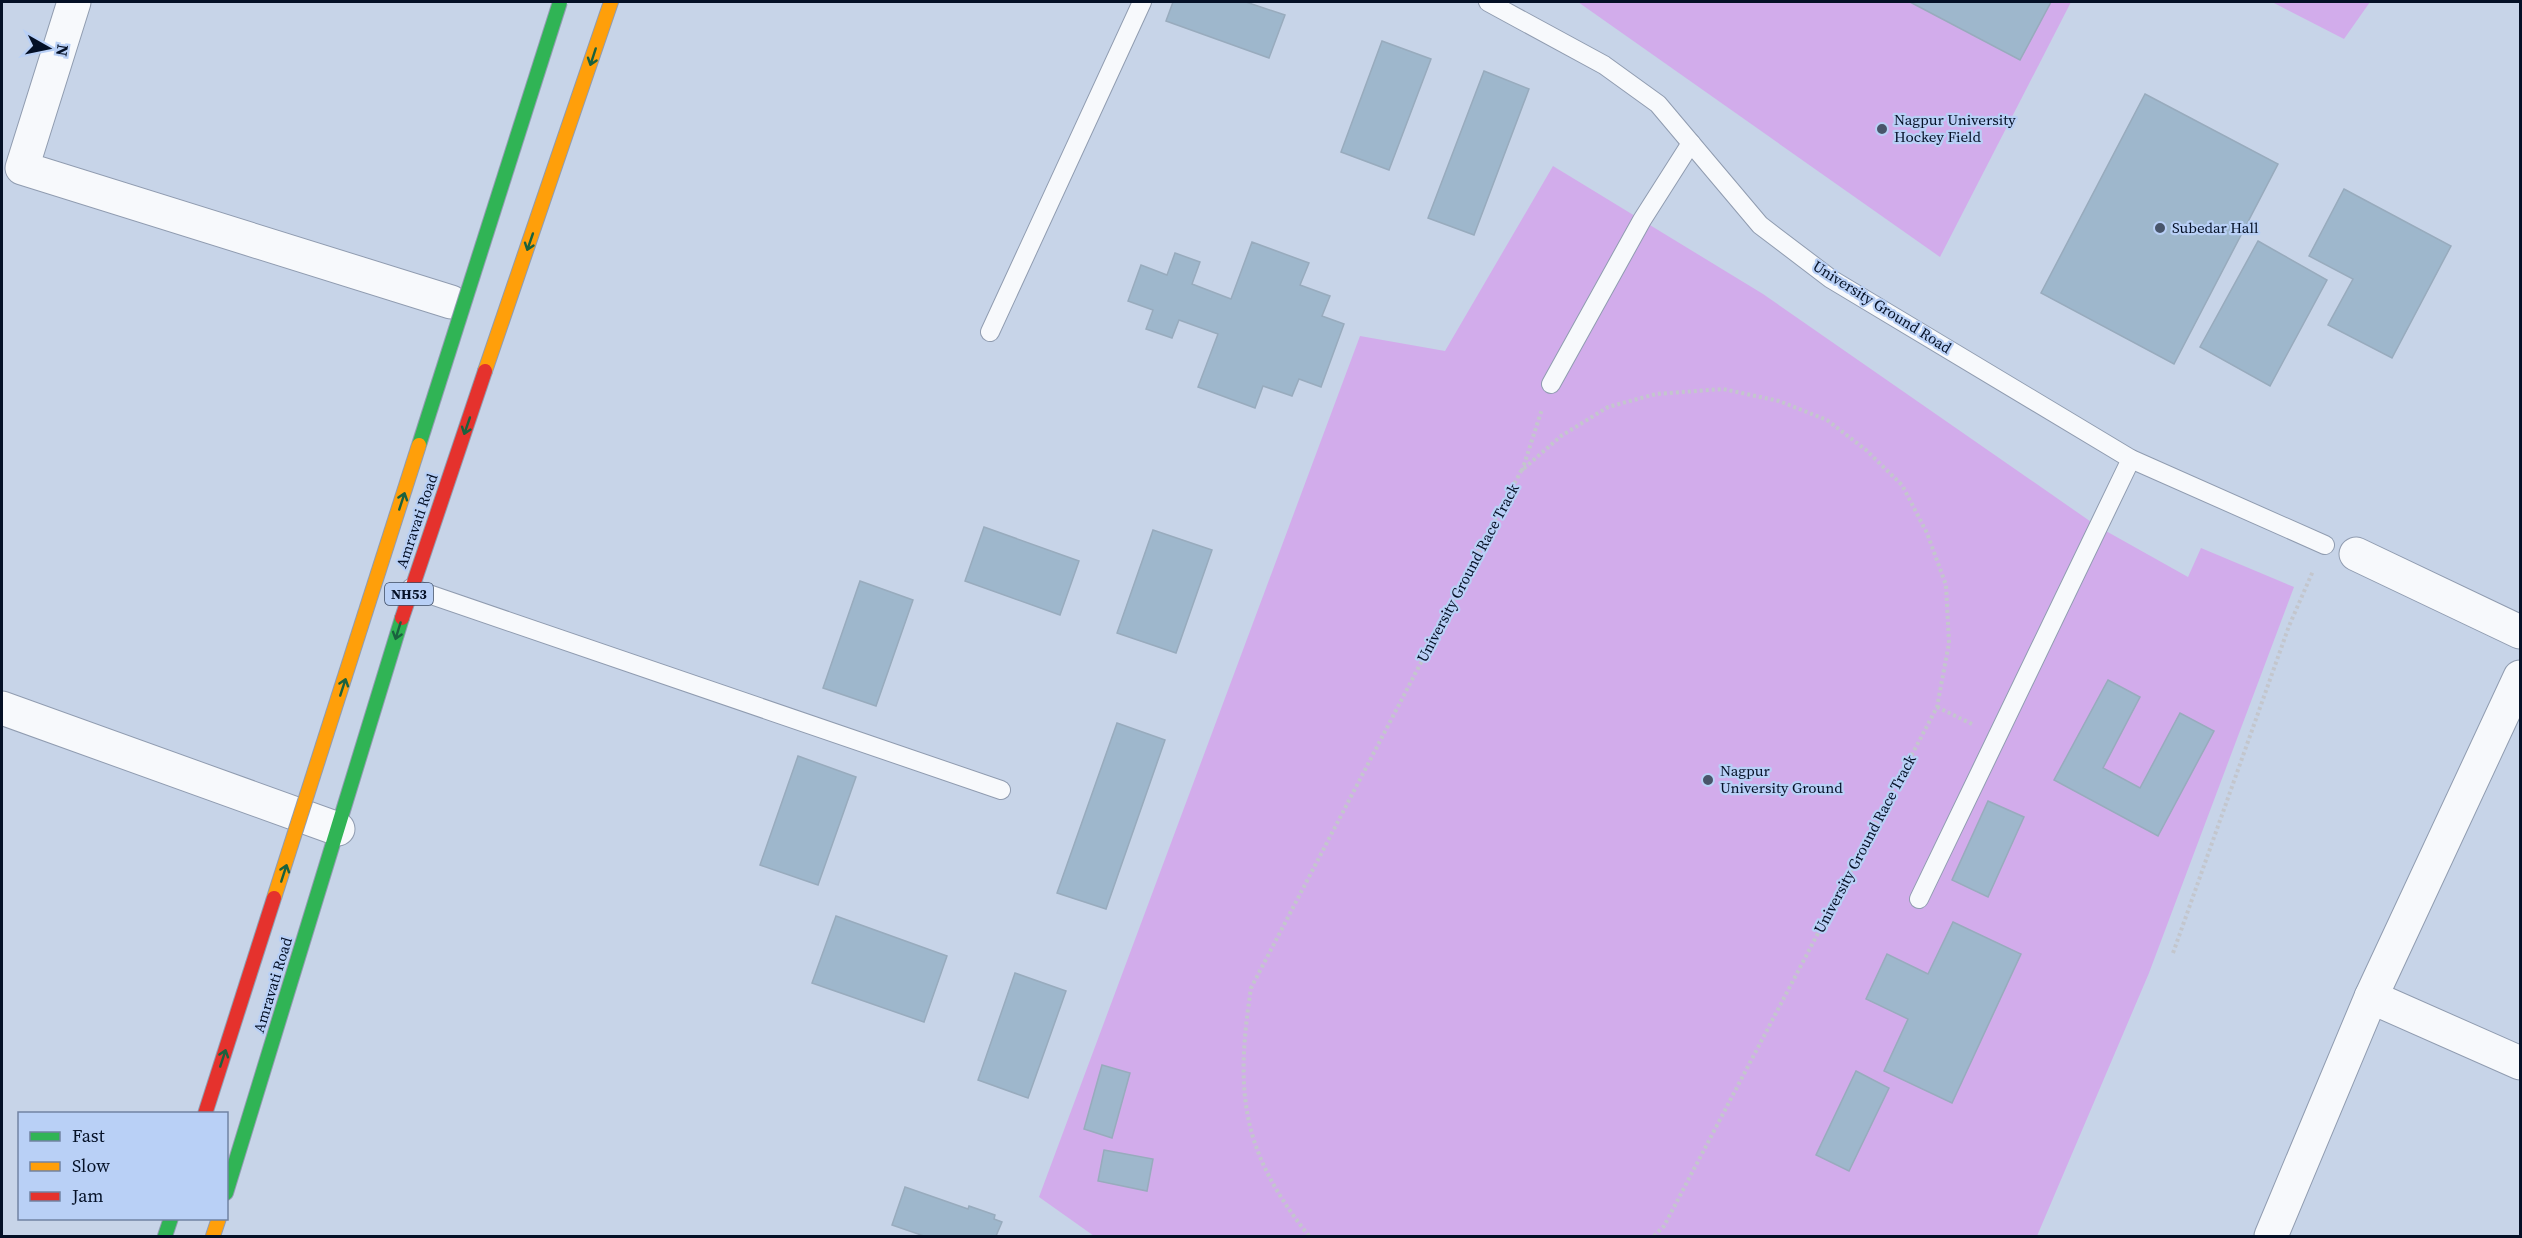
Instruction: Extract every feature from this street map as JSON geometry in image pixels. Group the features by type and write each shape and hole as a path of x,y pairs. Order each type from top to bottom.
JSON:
{"highway":[{"path":"205,1112 560,2"},
{"name":"Amravati Road","path":"192,1112 411,588 611,2"},
{"name":"Amravati Road","path":"228,1185 315,821 357,607 527,57"},
{"path":"152,1236 157,1220"},
{"path":"165,1236 170,1220"},
{"path":"213,1236 218,1220"}],"street":[{"path":"74,2 22,168 451,302"},
{"path":"2356,554 2520,632"},
{"path":"2271,1236 2371,997 2520,676"},
{"path":"2,708 315,821"},
{"path":"2371,997 2520,1063"}],"lane":[{"path":"990,332 1142,2"},
{"name":"University Ground Road","path":"1488,2 1604,65 1658,104 1760,225 1831,279 2131,459 2325,545"},
{"path":"1551,384 1642,220 1691,143"},
{"path":"1919,898 2131,459"},
{"path":"411,588 1001,790"}],"path":[{"path":"1521,471 1551,384"},
{"name":"University Ground Race Track","path":"1309,1236 1289,1212 1258,1158 1244,1097 1242,1044 1251,988 1521,471 1561,436 1608,407 1656,394 1723,389 1779,401 1827,420 1866,450 1902,485 1928,533 1946,585 1949,643 1937,707 1664,1226 1654,1236"},
{"path":"2173,953 2289,626 2325,545"},
{"path":"1937,707 1996,736"}],"shaded area":[{"name":"Nagpur University Hockey Field","path":"1578,2 2071,2 1940,257"},
{"path":"2272,2 2370,2 2344,39"},
{"name":"Nagpur University Ground","path":"1553,166 1763,294 2097,526 2188,577 2201,548 2294,587 2149,973 2037,1236 1094,1236 1039,1197 1360,336 1445,351"}],"building":[{"path":"1173,2 1246,2 1285,15 1269,58 1166,21"},
{"path":"1910,2 2051,2 2020,60"},
{"path":"1382,41 1431,59 1389,170 1341,152"},
{"path":"1484,71 1529,89 1474,235 1428,218"},
{"name":"Subedar Hall","path":"2145,94 2278,164 2174,364 2041,293"},
{"path":"2344,189 2451,246 2392,358 2328,325 2353,279 2309,256"},
{"path":"2258,241 2327,280 2270,386 2200,347"},
{"path":"1252,242 1309,263 1300,285 1330,296 1322,316 1344,324 1321,387 1299,379 1292,396 1263,386 1255,408 1198,387 1218,334 1179,320 1172,338 1146,329 1153,310 1128,301 1141,265 1167,275 1175,253 1200,262 1192,284 1231,299"},
{"path":"984,527 1079,561 1060,615 965,581"},
{"path":"1153,530 1212,550 1176,653 1117,633"},
{"path":"860,581 913,600 876,706 823,688"},
{"path":"2108,680 2140,697 2103,768 2140,788 2180,713 2214,731 2158,836 2054,780"},
{"path":"1117,723 1165,740 1106,909 1057,893"},
{"path":"798,756 856,777 818,885 760,865"},
{"path":"1988,801 2024,817 1988,897 1952,880"},
{"path":"836,916 947,956 924,1022 812,983"},
{"path":"1953,922 2021,954 1952,1103 1884,1071 1908,1019 1866,999 1887,954 1928,974"},
{"path":"1015,973 1066,991 1028,1098 978,1080"},
{"path":"1102,1065 1130,1073 1112,1138 1084,1129"},
{"path":"1856,1071 1889,1088 1849,1171 1816,1155"},
{"path":"1104,1150 1153,1159 1147,1191 1098,1181"},
{"path":"905,1187 968,1209 969,1206 995,1215 994,1219 1002,1222 996,1236 924,1236 892,1225"}],"traffic: fast":[{"path":"419,445 560,2"},
{"path":"228,1186 402,618"},
{"path":"165,1236 170,1220"}],"traffic: slow":[{"path":"485,371 611,2"},
{"path":"274,898 419,445"},
{"path":"213,1236 218,1220"}],"traffic: jam":[{"path":"402,618 485,371"},
{"path":"206,1112 274,898"}],"place":[{"name":"Nagpur University Hockey Field","path":"1882,129"},
{"name":"Subedar Hall","path":"2160,228"},
{"name":"Nagpur University Ground","path":"1708,780"}]}
